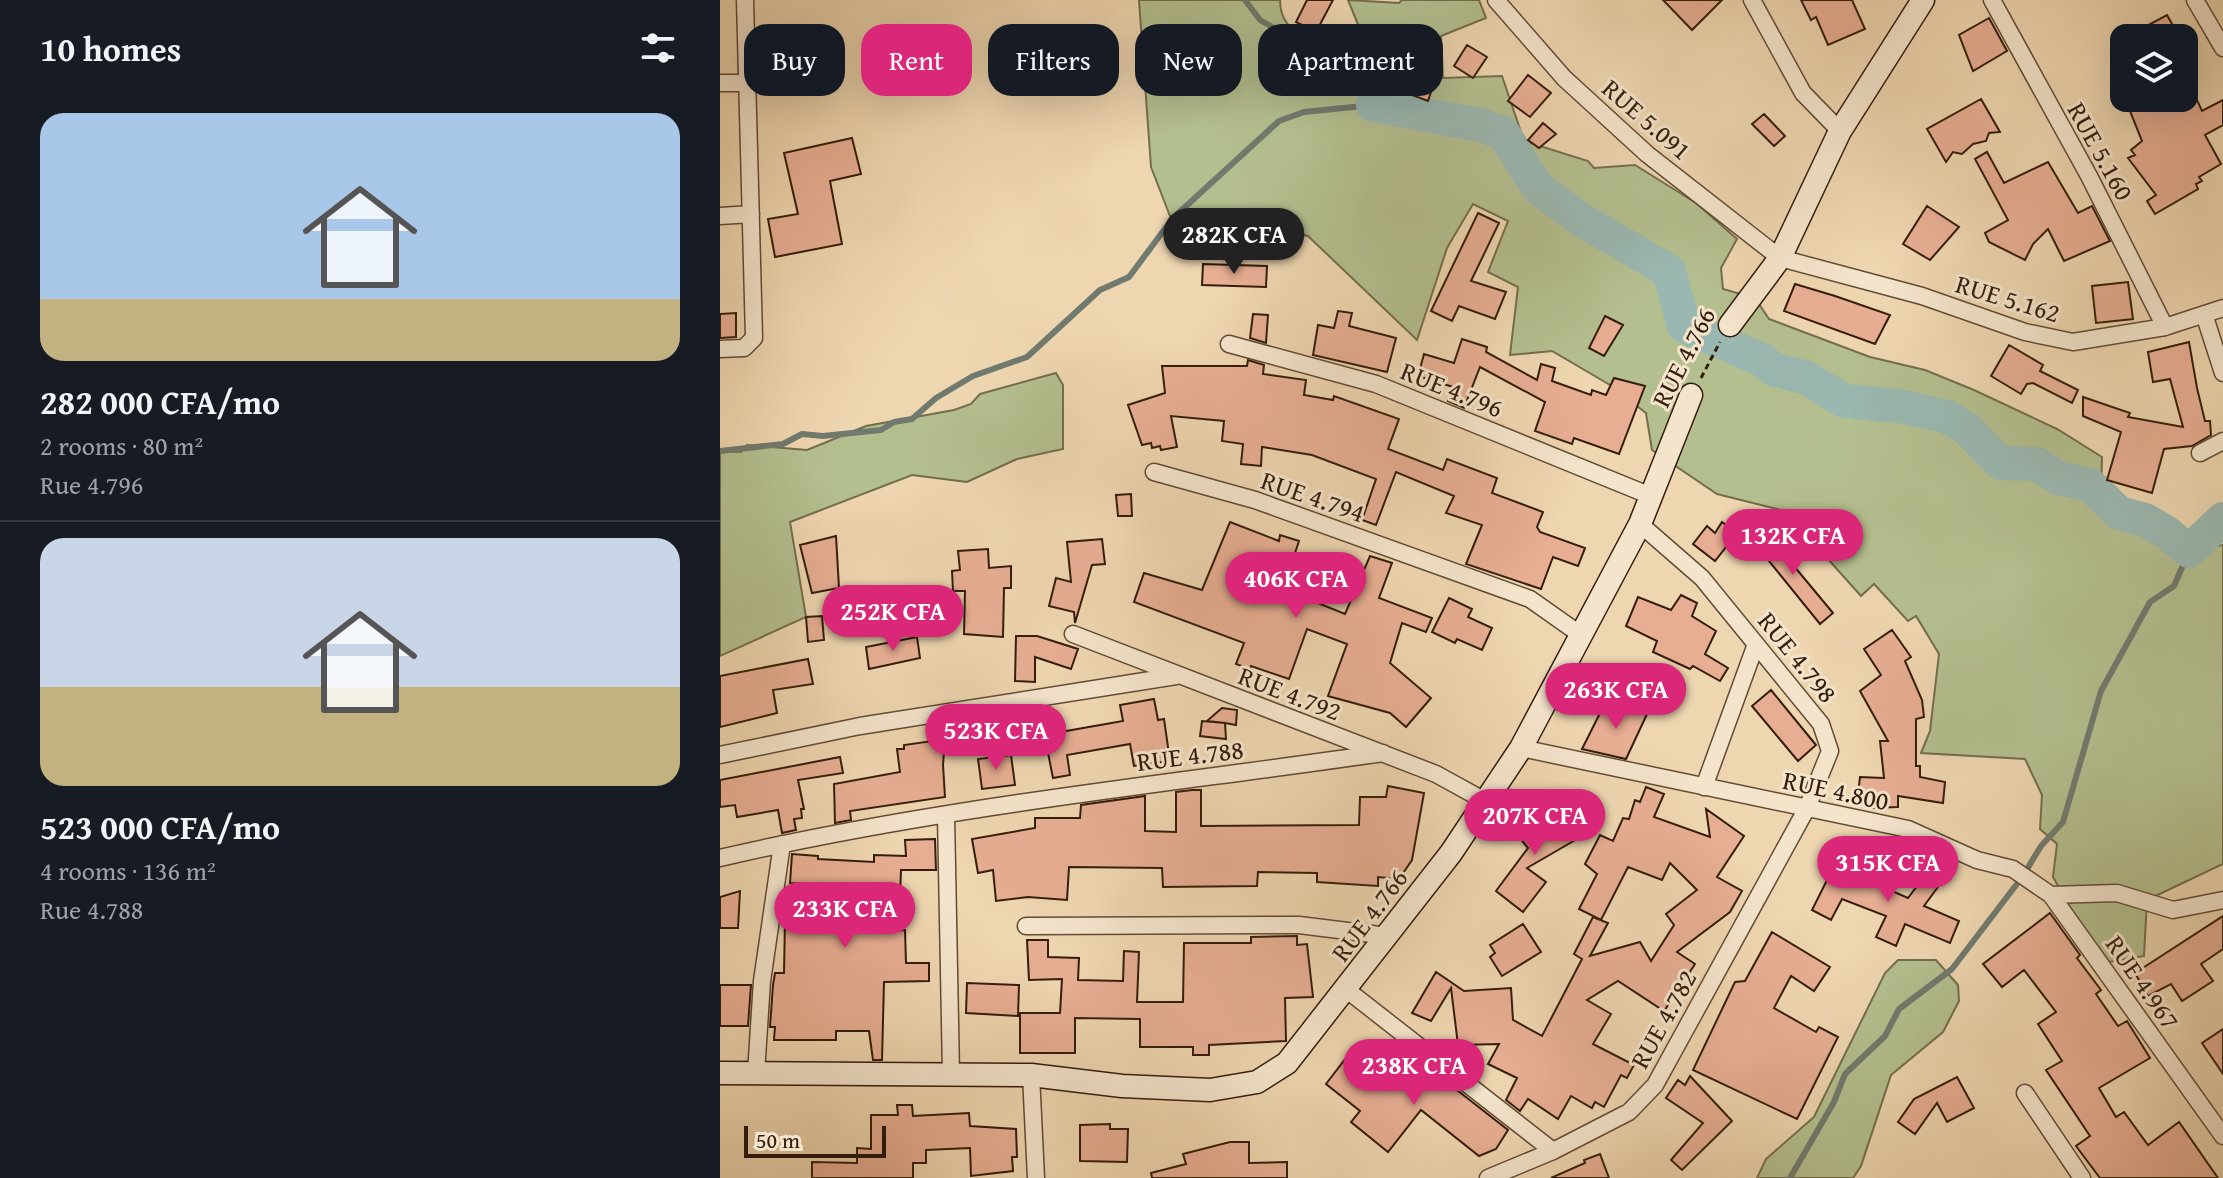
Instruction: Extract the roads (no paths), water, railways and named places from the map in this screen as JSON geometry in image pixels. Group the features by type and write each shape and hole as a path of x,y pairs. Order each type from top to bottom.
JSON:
{"street":[{"path":"745,0 746,24"},
{"name":"RUE 5.091","path":"1496,0 1564,78 1647,154 1780,258"},
{"path":"1752,0 1803,93 1840,131"},
{"name":"RUE 4.766","path":"1730,325 1780,258 1840,131 1923,0"},
{"name":"RUE 5.160","path":"1992,0 2089,176 2165,327"},
{"path":"2195,0 2223,48"},
{"path":"720,83 744,83"},
{"path":"720,349 744,348 751,345 754,338 747,96"},
{"path":"720,216 751,214"},
{"name":"RUE 5.162","path":"1780,258 1922,296 2044,337 2073,342 2165,327 2223,308"},
{"path":"2204,314 2223,373"},
{"name":"RUE 4.796","path":"1229,344 1376,384 1651,496"},
{"name":"RUE 4.766","path":"720,1073 1031,1075 1122,1086 1210,1090 1257,1082 1287,1063 1388,936 1487,802 1521,748 1640,524 1691,395"},
{"path":"2200,453 2223,441"},
{"name":"RUE 4.794","path":"1154,472 1255,500 1530,599 1581,635"},
{"name":"RUE 4.798","path":"1640,524 1702,578 1828,736 1830,751 1807,808"},
{"name":"RUE 4.792","path":"1073,634 1436,774 1487,802"},
{"path":"1704,787 1756,644"},
{"path":"720,755 860,726 1176,676"},
{"name":"RUE 4.800","path":"1521,748 1908,829 1977,860 2013,869 2034,880 2051,895"},
{"name":"RUE 4.788","path":"720,858 782,844 1075,792 1383,753"},
{"name":"RUE 4.782","path":"1488,1178 1553,1151 1629,1112 1655,1085 1807,808"},
{"path":"946,815 951,1074"},
{"path":"756,1073 762,981 782,844"},
{"path":"2051,895 2117,893 2173,910 2223,900"},
{"name":"RUE 4.967","path":"2051,895 2223,1136"},
{"path":"1026,926 1299,925 1388,936"},
{"path":"1347,990 1553,1151"},
{"path":"1031,1075 1036,1178"},
{"path":"2025,1093 2082,1178"}],"waterway":[{"path":"720,451 783,444 802,434 823,436 881,430 894,422 912,419 936,398 973,376 1027,357 1100,290 1129,277 1173,218 1279,121 1304,112 1373,105 1364,90 1338,73 1314,51 1260,20 1245,0"},
{"path":"1373,105 1480,125 1503,133 1538,188 1580,219 1669,271 1684,326 1762,360 1773,369 1807,378 1844,401 1899,406 1948,417 1967,429 2000,463 2037,464 2058,478 2090,485 2119,513 2145,520 2189,551 2223,519"},
{"path":"1790,1178 1834,1102 1845,1074 1885,1036 1899,1009 1952,969 2023,876 2041,846 2063,822 2101,691 2150,602 2174,586 2189,551"}]}
